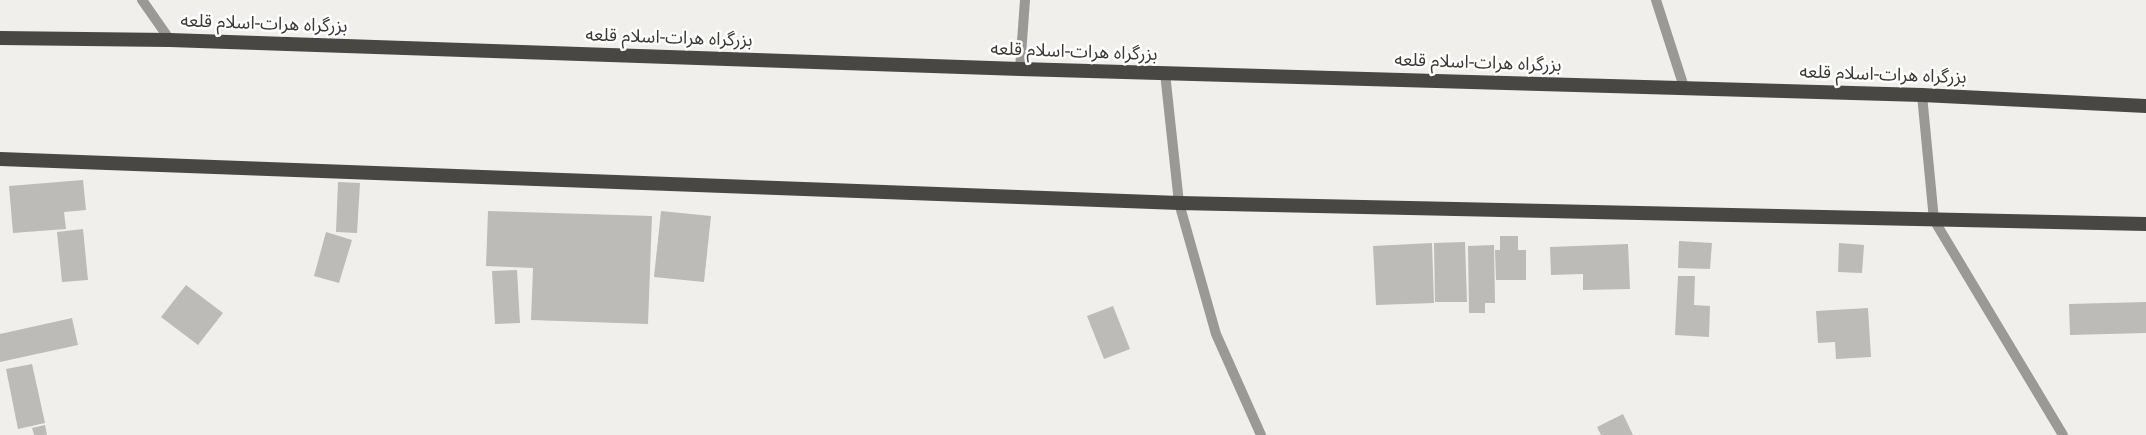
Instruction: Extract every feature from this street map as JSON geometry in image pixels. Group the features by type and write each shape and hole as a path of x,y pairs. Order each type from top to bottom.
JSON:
{"highway":[{"name":"بزرگراه هرات-اسلام قلعه","path":"0,38 170,40 1020,69 1684,87 1922,95 2146,106"},
{"path":"0,159 1179,203 2146,224"}],"street":[{"path":"142,0 170,40"},
{"path":"1020,69 1025,0"},
{"path":"1656,0 1684,87"},
{"path":"1165,73 1179,203 1216,334 1261,435"},
{"path":"1922,95 1934,220 2063,435"}],"building":[{"path":"83,180 86,210 64,212 66,229 13,233 9,186"},
{"path":"338,182 360,183 357,233 336,232"},
{"path":"488,211 652,216 648,324 531,320 533,268 486,266"},
{"path":"661,211 711,216 704,282 654,277"},
{"path":"83,229 88,280 62,282 57,232"},
{"path":"326,232 352,240 339,283 314,276"},
{"path":"1500,236 1518,236 1518,250 1526,250 1526,280 1496,280 1495,250 1500,250"},
{"path":"1679,241 1712,243 1710,269 1678,268"},
{"path":"1465,242 1467,302 1435,302 1434,243"},
{"path":"1432,243 1434,303 1376,305 1373,246"},
{"path":"1839,243 1864,245 1862,273 1838,272"},
{"path":"1628,244 1630,289 1583,290 1583,274 1551,275 1550,247"},
{"path":"1494,245 1495,303 1485,303 1485,313 1469,313 1468,246"},
{"path":"517,270 520,323 495,324 492,271"},
{"path":"1678,276 1695,276 1694,305 1710,306 1709,337 1675,335"},
{"path":"186,285 223,313 198,345 161,317"},
{"path":"2146,302 2146,333 2070,335 2069,304"},
{"path":"1113,306 1130,349 1104,359 1087,316"},
{"path":"1868,308 1871,357 1836,359 1835,342 1818,343 1816,311"},
{"path":"72,318 78,345 0,362 0,334"},
{"path":"32,364 45,423 18,429 6,369"},
{"path":"1623,414 1633,435 1601,435 1597,427"},
{"path":"45,425 47,435 34,435 32,428"}]}
